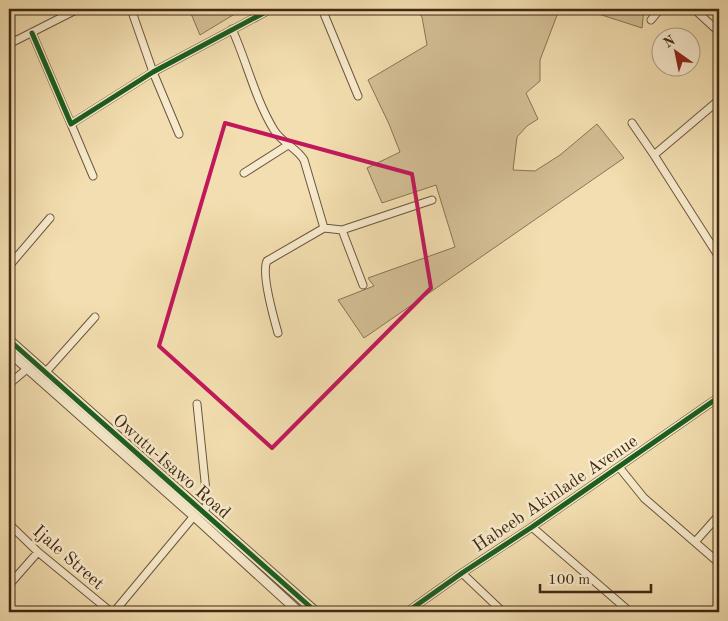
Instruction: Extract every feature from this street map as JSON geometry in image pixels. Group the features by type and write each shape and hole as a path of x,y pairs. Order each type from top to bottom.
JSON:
{"street":[{"path":"9,44 78,9"},
{"path":"131,9 153,72 179,134"},
{"path":"71,124 153,72 271,9"},
{"path":"322,9 358,96"},
{"path":"651,20 660,9"},
{"path":"694,9 719,32"},
{"path":"232,29 267,117 280,139 304,160 324,228"},
{"path":"32,33 93,176"},
{"path":"654,155 719,100"},
{"path":"632,123 719,257"},
{"path":"244,173 288,145"},
{"path":"278,333 270,307 267,261 324,228 342,230 432,200"},
{"path":"9,266 50,218"},
{"path":"342,230 363,285"},
{"path":"45,373 95,317"},
{"name":"Owutu-Isawo Road","path":"9,340 198,513 299,612"},
{"name":"Owutu-Isawo Road","path":"9,352 316,612"},
{"path":"9,384 28,368"},
{"name":"Habeeb Akinlade Avenue","path":"407,612 462,572 532,527 719,398"},
{"path":"112,612 198,513 206,508 207,501 197,404"},
{"path":"619,467 644,498 719,563"},
{"path":"695,542 719,515"},
{"name":"Ijale Street","path":"9,524 38,552 112,612"},
{"path":"532,527 630,612"},
{"path":"9,585 38,552"},
{"path":"462,572 503,612"}],"highlighted area":[{"path":"225,123 412,174 431,288 272,448 159,346"}],"shaded area":[{"path":"189,9 243,9 200,35"},
{"path":"416,9 563,9 559,10 540,60 540,81 526,93 538,119 527,126 517,137 513,170 535,171 560,155 597,124 624,158 364,338 338,300 374,286 368,278 455,247 436,185 382,203 367,168 400,152 368,80 427,45 422,17"},
{"path":"583,9 644,9 642,28"}],"cycle path":[{"path":"32,33 71,124 153,72 271,9"},
{"path":"9,340 316,612"},
{"path":"407,612 719,397"}]}
